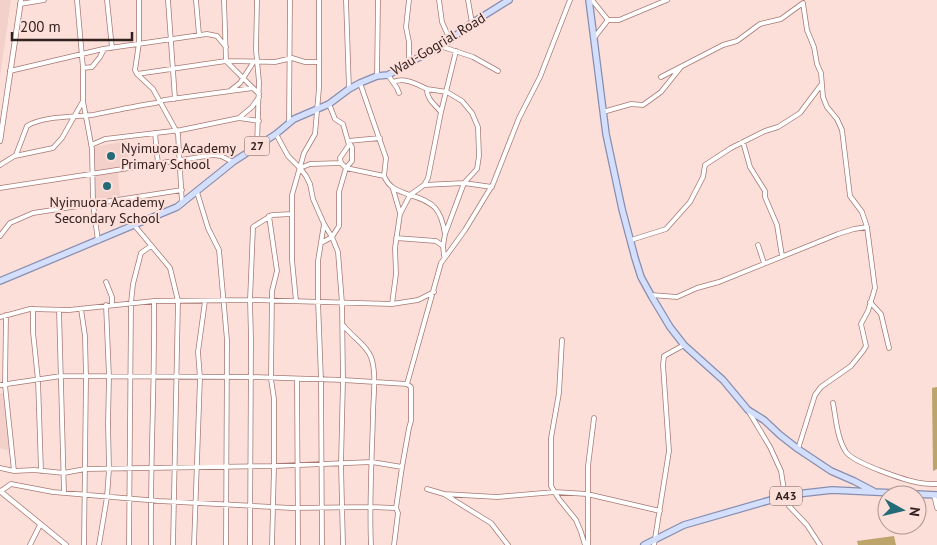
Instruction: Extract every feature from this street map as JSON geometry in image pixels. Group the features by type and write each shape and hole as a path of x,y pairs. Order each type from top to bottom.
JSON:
{"main road":[{"path":"591,0 606,134 622,209 641,277 670,327 684,345 723,380 748,410 764,420 798,449 831,471 875,492"},
{"name":"Wau-Gogrial Road","path":"0,281 166,213 182,204 233,162 288,124 329,104 360,83 377,76 388,75 440,46 507,1"},
{"name":"A43","path":"644,545 655,542 684,525 785,496 832,490 936,495"}],"street":[{"path":"0,141 20,2 44,0"},
{"path":"77,0 83,68 83,101 91,145 93,204 98,241"},
{"path":"107,0 112,48"},
{"path":"139,0 139,43 135,68 137,74 151,86 178,136 182,204"},
{"path":"168,0 175,99"},
{"path":"196,0 199,35"},
{"path":"224,0 226,61 259,95"},
{"path":"257,146 259,95 255,63 258,0"},
{"path":"288,124 290,0"},
{"path":"296,301 292,260 293,187 304,153 315,134 318,109 319,0"},
{"path":"346,0 349,89"},
{"path":"377,76 378,0"},
{"path":"409,0 406,27 409,42 409,63"},
{"path":"439,0 442,22 450,40"},
{"path":"468,0 472,23"},
{"path":"407,384 434,292 436,277 444,256 465,230 492,187 519,118 540,77 570,0"},
{"path":"591,0 608,20"},
{"path":"594,35 608,20 619,20 667,0"},
{"path":"661,77 723,44 737,41 760,24 781,19 803,3 807,30 814,47 816,64 821,73 821,85 827,107 837,119 842,130 850,196 862,212 867,227 875,288 861,324 866,346 864,351 851,366 822,387 815,395 798,449"},
{"path":"10,72 104,49 199,35 215,35 226,47"},
{"path":"440,46 473,57 498,72"},
{"path":"83,68 92,67 98,61 104,49"},
{"path":"392,304 396,274 396,238 400,214 410,194 424,185 428,178 441,112 456,51"},
{"path":"137,74 226,61 255,63 297,59 306,62 319,62"},
{"path":"229,92 244,78 255,63"},
{"path":"603,112 631,104 643,105 661,92 684,64"},
{"path":"388,75 399,93"},
{"path":"393,82 406,80 427,89 447,92 462,101 472,113 478,127 479,156 477,168 464,183 445,234 444,256"},
{"path":"360,83 386,158 384,176 388,185 393,189 424,199 437,208 443,222 445,234"},
{"path":"631,240 666,229 690,202 704,177 705,165 764,131 778,128 800,113 821,85"},
{"path":"15,156 27,126 30,124 175,99 253,88"},
{"path":"427,89 430,98 441,112"},
{"path":"239,118 250,110 259,95"},
{"path":"0,165 15,156 53,148 66,132 83,101"},
{"path":"329,104 335,119 343,124 349,145 340,158 341,163 346,168 384,176"},
{"path":"91,145 105,139 175,130 239,118 259,122"},
{"path":"155,133 158,164"},
{"path":"276,134 288,156 300,168 310,184 313,199 338,252 342,303 344,380 343,545"},
{"path":"348,141 380,138"},
{"path":"321,243 332,237 339,226 339,192 346,168 352,161 352,147 348,141"},
{"path":"744,142 750,167 765,191 765,197 777,225 782,256"},
{"path":"0,188 216,155 233,162"},
{"path":"300,168 310,164 341,163"},
{"path":"424,185 464,183 492,187"},
{"path":"393,189 400,214"},
{"path":"0,236 10,223 33,213 182,190"},
{"path":"197,192 208,228 219,250 228,340 226,545"},
{"path":"250,545 250,300 252,227 272,215 292,214"},
{"path":"269,216 277,270 272,290 271,379 274,399 272,545"},
{"path":"322,545 318,260 324,224"},
{"path":"135,226 170,268 178,301 173,545"},
{"path":"652,295 677,297 838,234 867,227"},
{"path":"396,238 436,241 443,246"},
{"path":"758,245 764,263"},
{"path":"129,545 131,303 133,284 141,252 151,246"},
{"path":"106,282 112,297 112,305"},
{"path":"0,317 33,309 81,309 154,301 250,300 392,304 418,300 434,292"},
{"path":"151,545 154,301"},
{"path":"194,545 200,378 198,352 205,301"},
{"path":"870,302 881,314 889,348"},
{"path":"99,545 107,497 109,468 109,377 106,305"},
{"path":"33,309 41,471"},
{"path":"81,309 85,336 86,377 84,545"},
{"path":"59,310 64,492"},
{"path":"6,315 5,385 14,471"},
{"path":"343,325 367,349 371,359 373,382 371,545"},
{"path":"562,340 559,393 551,438 551,486 576,520 586,545"},
{"path":"655,542 669,452 664,356 684,345"},
{"path":"0,385 61,376 251,377 407,384 411,387 411,422 408,428 396,508 398,513 394,545"},
{"path":"298,380 298,545"},
{"path":"833,403 839,436 847,452 856,460 922,484 937,484"},
{"path":"748,410 781,470 785,496 789,506 820,545"},
{"path":"586,545 588,466 594,418"},
{"path":"0,468 14,471 64,473 85,469 109,468 152,469 372,462 402,467"},
{"path":"66,545 0,491 11,484 53,492 151,501 273,507 370,506 396,508"},
{"path":"427,489 444,494 504,496 555,492 587,494 660,511"},
{"path":"444,494 490,523 508,545"},
{"path":"936,495 937,508"},
{"path":"30,545 40,525"}],"shaded area":[{"path":"0,0 11,0 0,77"},
{"name":"Nyimuora Academy Primary School","path":"127,141 129,165 95,171 93,147"},
{"name":"Nyimuora Academy Secondary School","path":"118,172 120,197 95,200 93,176"},
{"path":"937,387 937,469 933,471 932,388"},
{"path":"0,393 5,394 9,451 0,448"},
{"path":"894,536 896,545 858,545 857,541"}],"place":[{"name":"Nyimuora Academy Primary School","path":"111,156"},
{"name":"Nyimuora Academy Secondary School","path":"107,186"}]}
